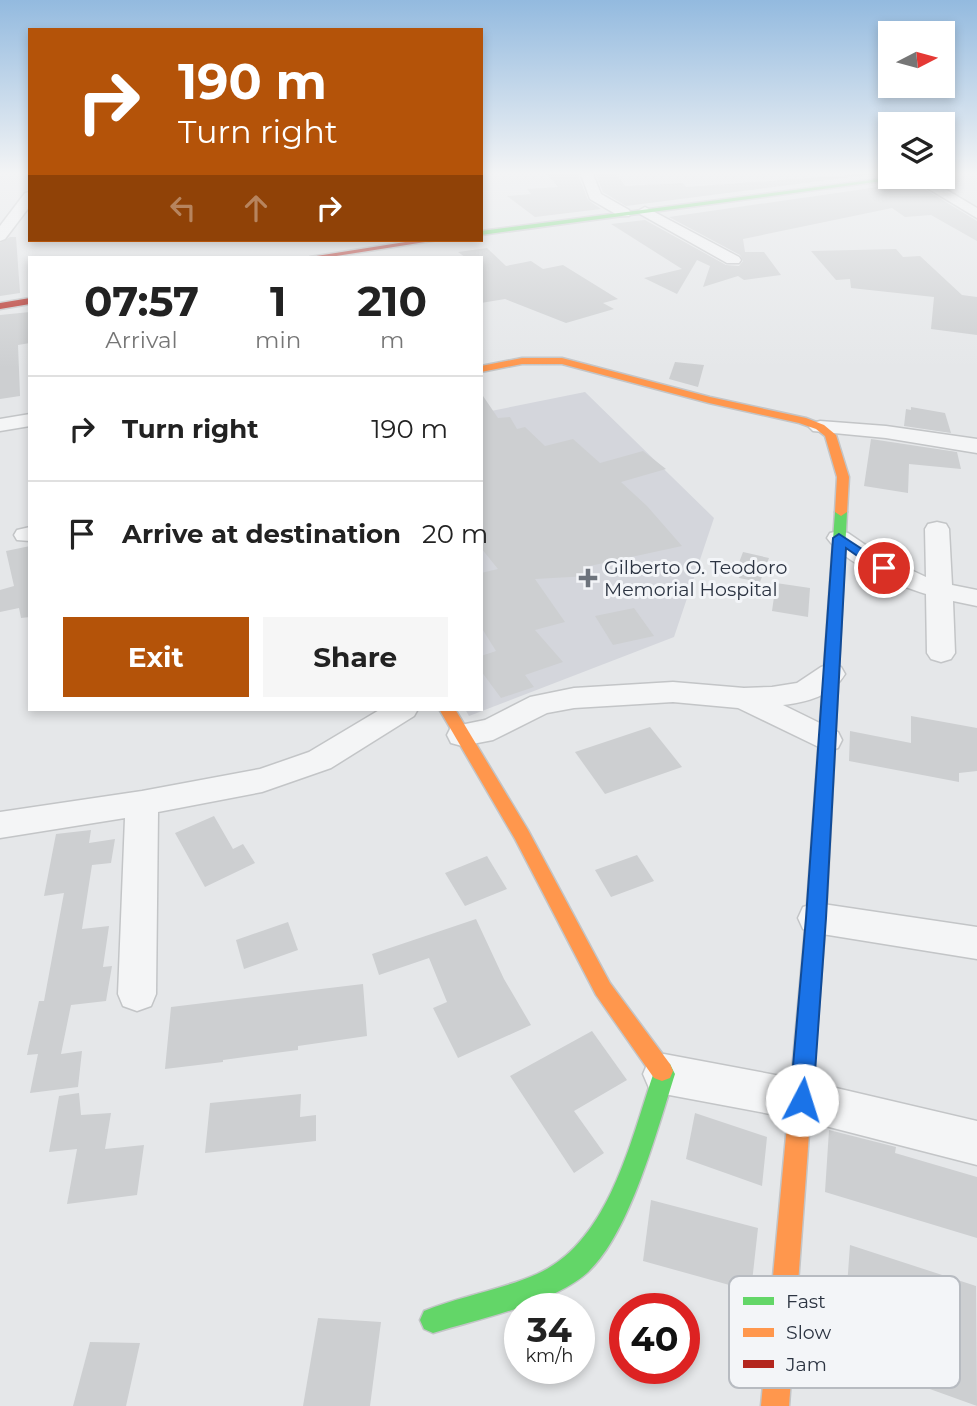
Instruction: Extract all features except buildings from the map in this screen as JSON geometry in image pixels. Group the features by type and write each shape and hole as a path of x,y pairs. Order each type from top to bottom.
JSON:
{"main road":[{"path":"321,256 417,242"},
{"path":"0,306 28,301"},
{"path":"483,369 532,360 562,361 709,400 802,420 820,427 830,435 841,464 843,477 816,918 786,1276"},
{"path":"433,1320 549,1283 577,1265 599,1242 644,1135 664,1074 603,989 522,835 448,711"},
{"path":"775,1406 777,1388"}],"street":[{"path":"693,238 733,260"},
{"path":"0,425 28,419"},
{"path":"820,427 886,432 977,446"},
{"path":"937,529 941,653"},
{"path":"839,538 860,554 908,582 977,598"},
{"path":"462,735 493,729 541,704 574,698 673,692 744,698 805,692 831,674"},
{"path":"744,698 827,740"},
{"path":"0,825 142,803 262,780 320,760 400,711"},
{"path":"137,994 142,803"},
{"path":"816,918 977,943"},
{"path":"664,1074 802,1100 977,1143"}],"shaded area":[{"name":"Gilberto O. Teodoro Memorial Hospital","path":"585,392 714,518 674,637 483,711 483,413"},
{"name":"Gilberto O. Teodoro Memorial Hospital","path":"466,711 482,711 469,716"}],"traffic: fast":[{"path":"801,1093 816,918 841,512"},
{"path":"433,1320 529,1290 565,1274 578,1264 592,1248 618,1202 649,1120 664,1074 662,1071"}],"traffic: slow":[{"path":"483,369 522,361 562,361 709,400 802,420 820,427 830,435 843,477 841,512"},
{"path":"448,711 522,835 603,989 662,1071"},
{"path":"786,1276 801,1093"},
{"path":"775,1406 776,1388"}],"traffic: jam":[{"path":"321,256 420,242"},
{"path":"0,306 28,301"}],"place":[{"name":"Gilberto O. Teodoro Memorial Hospital","path":"588,578"}],"route":[{"path":"802,1100 839,538 884,568"}]}
